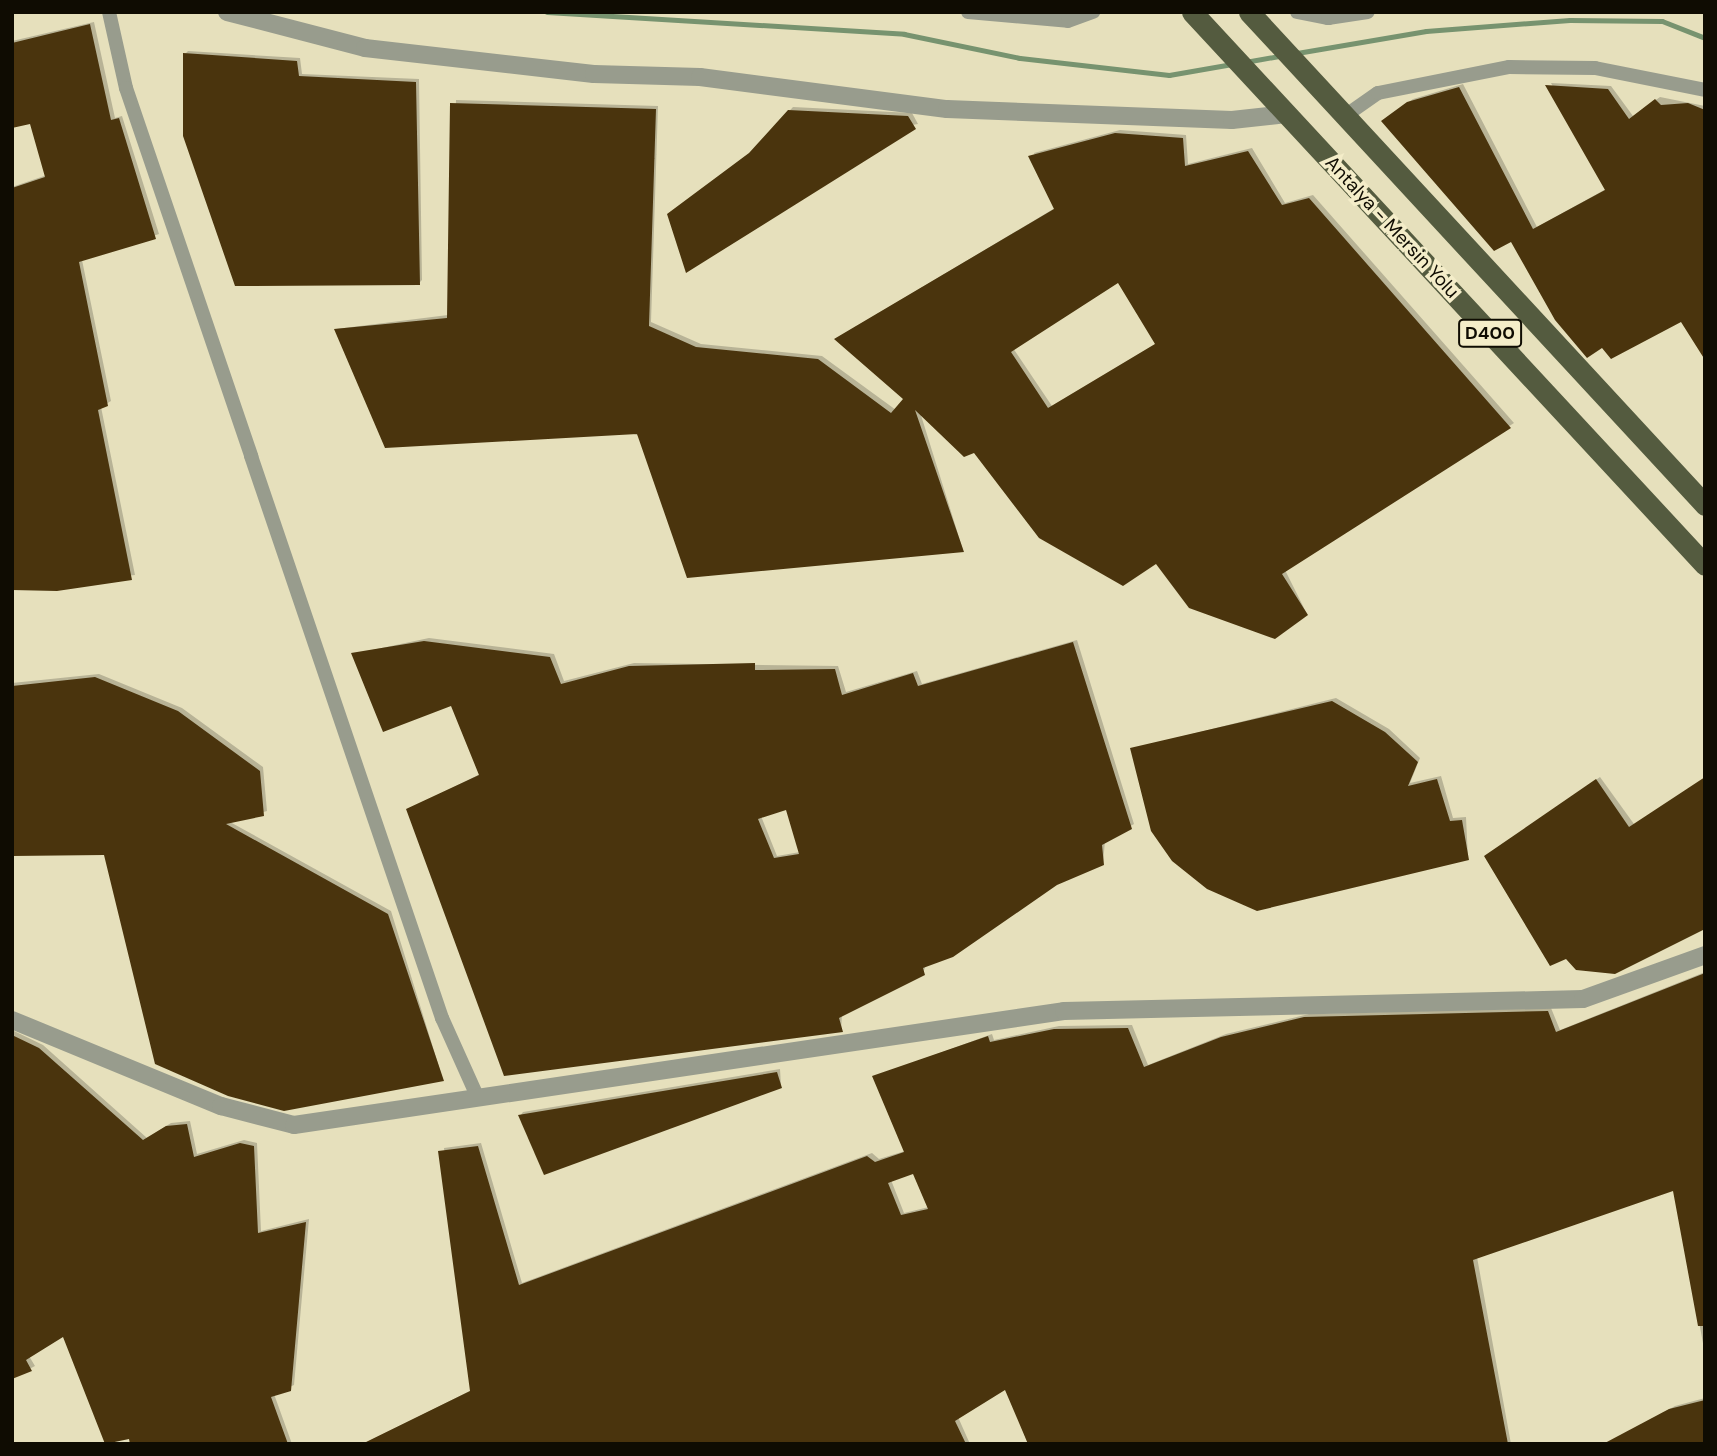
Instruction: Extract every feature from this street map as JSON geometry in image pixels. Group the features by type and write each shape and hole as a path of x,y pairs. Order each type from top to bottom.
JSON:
{"highway":[{"name":"D400","path":"1250,12 1705,505"},
{"name":"Antalya - Mersin Yolu","path":"1195,16 1705,565"}],"street":[{"path":"109,12 126,88 442,1018 477,1096"},
{"path":"227,12 365,48 594,74 700,77 947,109 1232,120 1282,108"},
{"path":"968,12 1068,21 1093,12"},
{"path":"1297,12 1328,18 1368,12"},
{"path":"1345,116 1378,93 1508,67 1594,68 1705,90"},
{"path":"12,1020 221,1106 294,1125 1064,1011 1583,999 1705,955"}],"building":[{"path":"90,24 111,120 119,118 156,239 79,262 108,406 98,410 132,580 57,591 12,590 12,188 45,177 30,124 12,128 12,43"},
{"path":"183,53 297,61 299,76 416,82 420,285 235,286 183,136"},
{"path":"1545,85 1608,89 1629,119 1655,99 1661,105 1688,103 1705,110 1705,360 1681,322 1611,359 1602,348 1587,358 1555,320 1511,242 1494,251 1381,121 1407,102 1459,87 1533,229 1605,190"},
{"path":"450,103 656,109 649,326 696,347 818,359 891,413 903,399 834,339 1054,209 1028,156 1115,133 1183,138 1185,166 1248,151 1282,205 1309,198 1511,428 1282,574 1308,615 1275,639 1189,608 1156,564 1123,586 1039,538 974,453 964,457 915,410 964,552 687,578 637,434 385,448 334,329 447,318","holes":["1118,283 1155,344 1048,408 1011,352"]},
{"path":"788,110 908,116 916,129 686,273 667,214 749,153"},
{"path":"424,641 550,657 561,684 629,666 755,663 755,670 835,669 842,695 913,673 918,686 1073,642 1132,829 1102,845 1104,865 1057,885 953,957 923,968 925,975 839,1018 843,1032 504,1076 406,809 479,775 451,706 383,732 351,653","holes":["786,810 799,854 774,858 758,819"]},
{"path":"95,677 178,711 260,771 264,816 226,824 388,914 444,1081 284,1111 228,1096 155,1064 104,855 12,856 12,686"},
{"path":"1332,701 1385,732 1418,762 1408,786 1437,779 1450,821 1462,820 1469,860 1257,911 1207,889 1172,861 1151,831 1130,748"},
{"path":"1705,777 1705,929 1615,974 1576,970 1566,959 1550,966 1484,856 1596,779 1629,827"},
{"path":"1705,973 1705,1326 1698,1326 1673,1191 1473,1260 1508,1444 1028,1444 1005,1390 955,1421 966,1444 362,1444 470,1391 438,1151 478,1146 519,1285 867,1156 875,1162 904,1152 872,1076 988,1036 990,1042 1054,1029 1128,1028 1144,1067 1221,1037 1304,1017 1548,1011 1556,1032","holes":["913,1174 928,1209 901,1215 888,1183"]},
{"path":"12,1035 39,1048 143,1140 166,1126 187,1124 194,1157 240,1143 254,1146 258,1233 306,1222 291,1391 271,1397 288,1444 130,1444 129,1439 105,1444 63,1337 26,1360 32,1371 12,1379"},
{"path":"777,1072 782,1088 544,1175 518,1115"},
{"path":"1705,1400 1705,1444 1603,1444 1669,1409"}],"waterway":[{"path":"547,12 904,34 1020,58 1169,75 1232,64"},
{"path":"1297,53 1426,31 1570,20 1662,21 1705,38"},
{"path":"1245,62 1280,56"}]}
